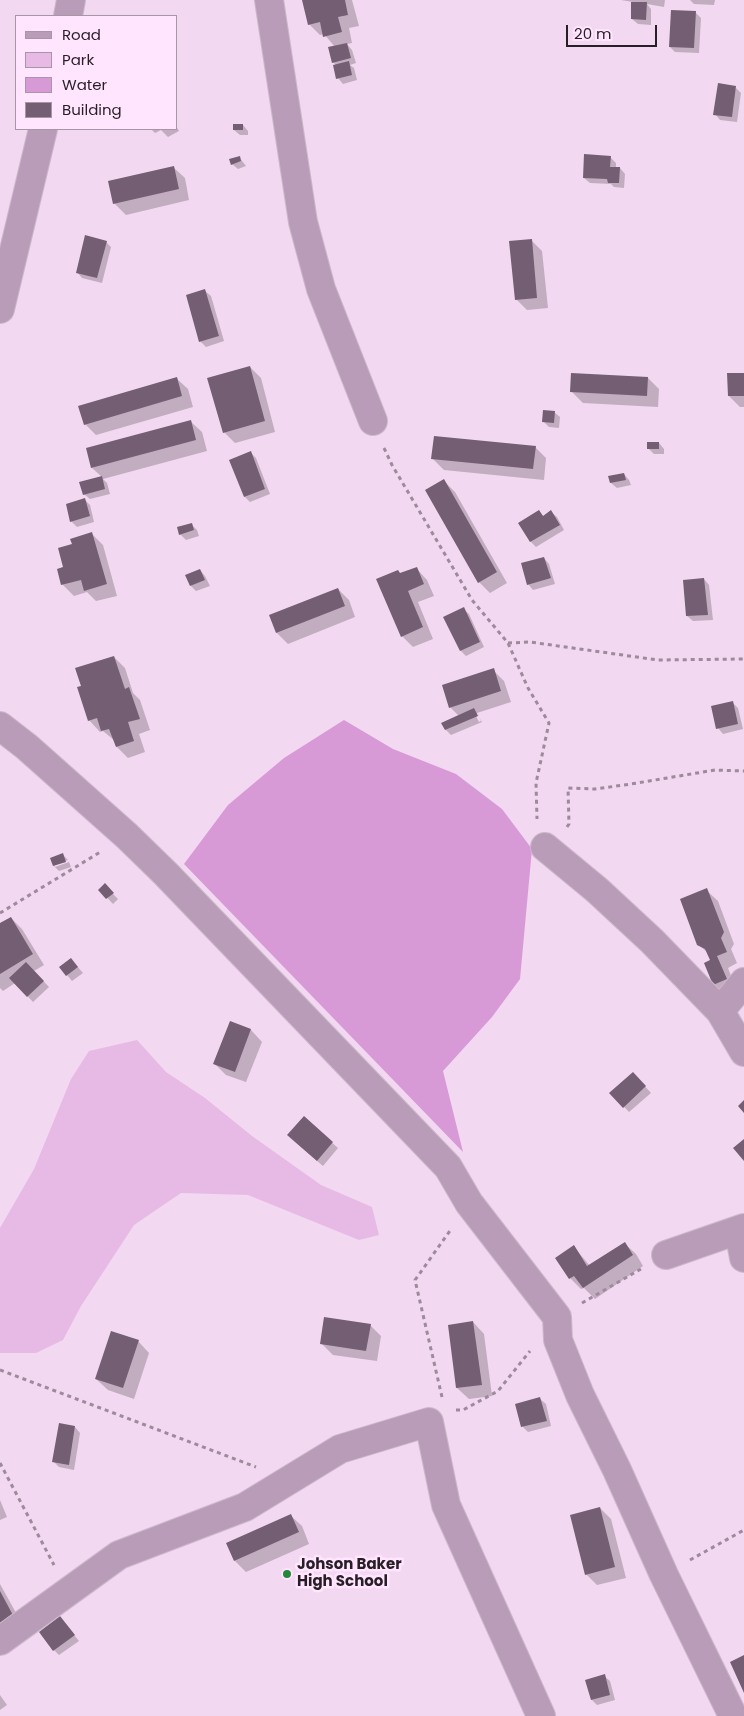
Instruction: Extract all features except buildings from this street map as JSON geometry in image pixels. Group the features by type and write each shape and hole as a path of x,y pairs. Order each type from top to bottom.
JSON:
{"street":[{"path":"68,15 71,0"},
{"path":"270,0 303,222 321,289 373,421"},
{"path":"0,310 43,130"},
{"path":"0,726 28,747 128,836 448,1167 469,1203 557,1318 558,1340 580,1395 617,1470 664,1575 733,1716"},
{"path":"545,846 646,935 720,1011 744,1052"},
{"path":"720,1011 744,982"},
{"path":"666,1255 741,1229 744,1258"},
{"path":"0,1641 119,1554 245,1507 340,1449 437,1417 446,1505 541,1716"}],"path":[{"path":"373,421 392,465 472,600 508,643 528,688 549,723 536,783 539,837 545,846 569,824 568,788 595,789 622,786 715,770 744,771"},
{"path":"508,643 530,642 658,660 744,659"},
{"path":"0,913 128,836"},
{"path":"469,1203 415,1280 437,1417 463,1410 498,1391 557,1318 666,1255"},
{"path":"0,1370 271,1472 284,1483"},
{"path":"0,1463 68,1592"},
{"path":"664,1575 744,1530"}],"green space":[{"path":"137,1040 166,1072 205,1098 252,1136 321,1185 372,1207 379,1235 359,1240 248,1195 181,1193 134,1225 81,1306 63,1340 36,1353 0,1353 0,1228 34,1169 71,1079 89,1051"}],"water":[{"path":"344,720 393,749 456,774 502,809 532,849 520,979 492,1017 443,1071 463,1152 184,864 228,805 284,758"}],"place":[{"name":"Johson Baker High School","path":"287,1574"}]}
